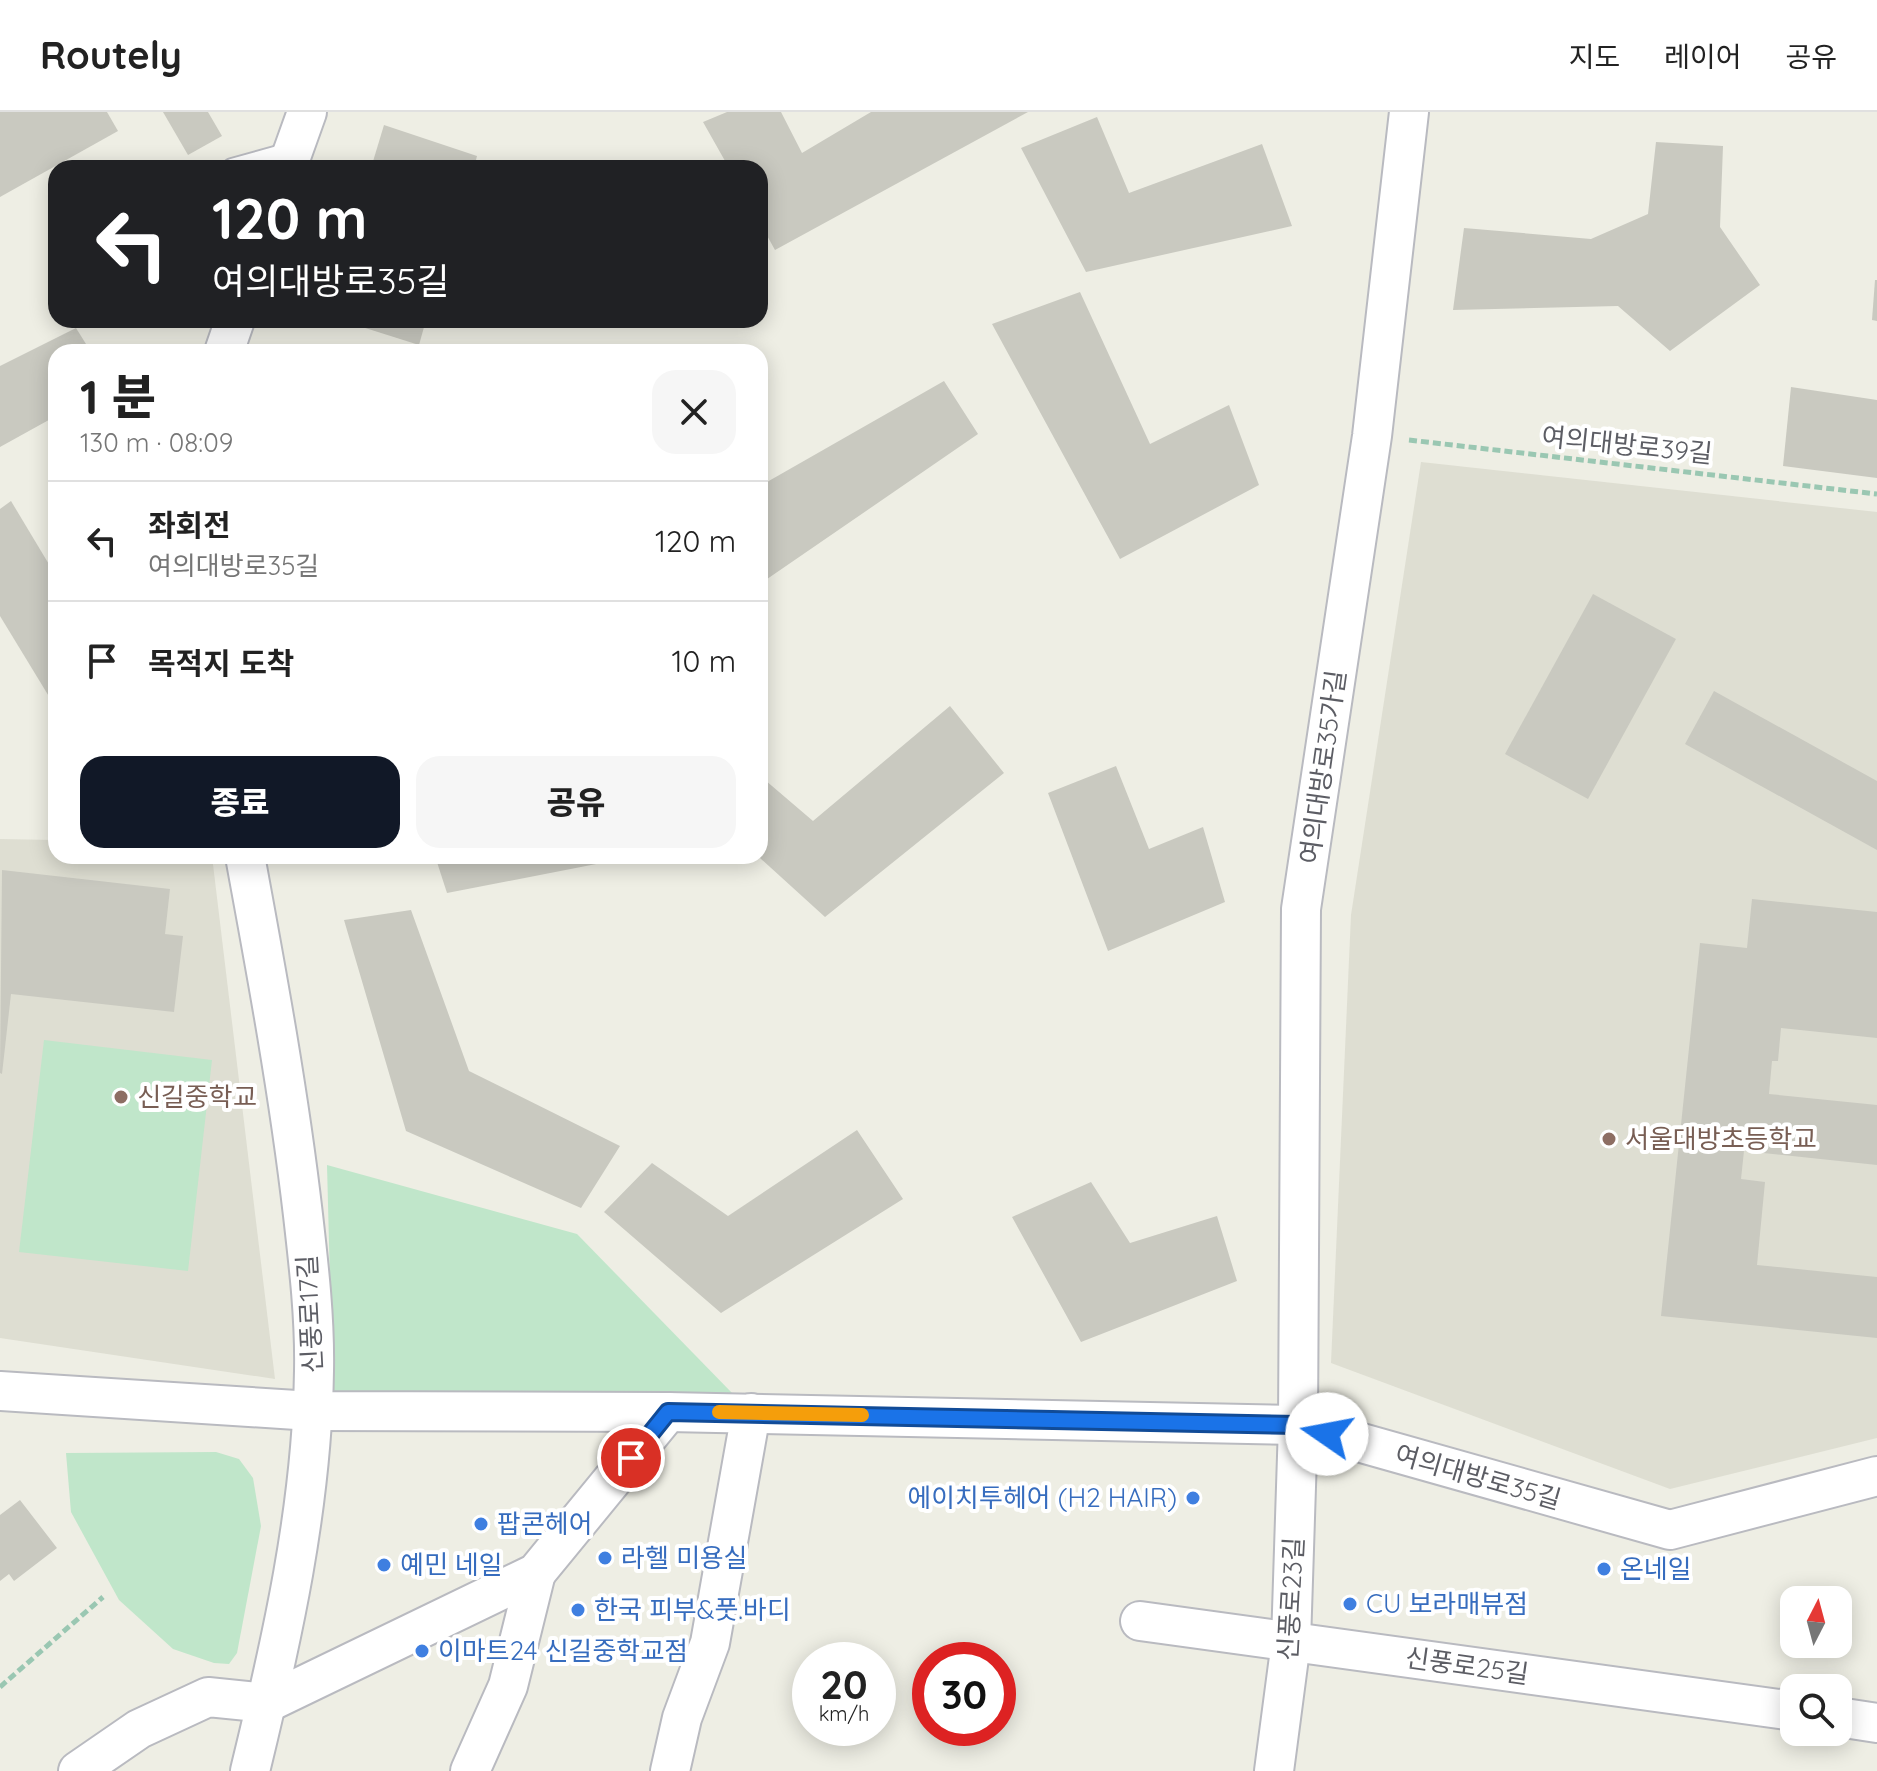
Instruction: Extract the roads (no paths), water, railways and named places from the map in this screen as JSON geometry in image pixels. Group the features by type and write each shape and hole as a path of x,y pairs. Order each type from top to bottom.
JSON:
{"street":[{"path":"290,160 307,112"},
{"name":"여의대방로35가길","path":"1298,1425 1301,909 1372,436 1409,112"},
{"name":"신풍로17길","path":"246,864 298,1171 313,1303 310,1444 294,1564 282,1637 250,1771"},
{"name":"여의대방로35길","path":"0,1391 312,1411 751,1413 1298,1425 1670,1530 1877,1476"},
{"path":"78,1771 139,1729 208,1697 267,1703 536,1573 668,1412"},
{"path":"670,1771 682,1718 710,1643 751,1413"},
{"name":"신풍로23길","path":"1274,1771 1291,1642 1298,1425"},
{"path":"470,1771 508,1686 536,1573"},
{"name":"신풍로25길","path":"1140,1621 1780,1709"},
{"path":"1852,1719 1877,1723"}],"place":[{"name":"신길중학교","path":"121,1097"},
{"name":"서울대방초등학교","path":"1609,1139"},
{"name":"에이치투헤어 (H2 HAIR)","path":"1193,1498"},
{"name":"팝콘헤어","path":"481,1524"},
{"name":"라헬 미용실","path":"605,1558"},
{"name":"예민 네일","path":"384,1565"},
{"name":"온네일","path":"1604,1569"},
{"name":"CU 보라매뷰점","path":"1350,1604"},
{"name":"한국 피부&풋.바디","path":"578,1610"},
{"name":"이마트24 신길중학교점","path":"422,1651"}]}
